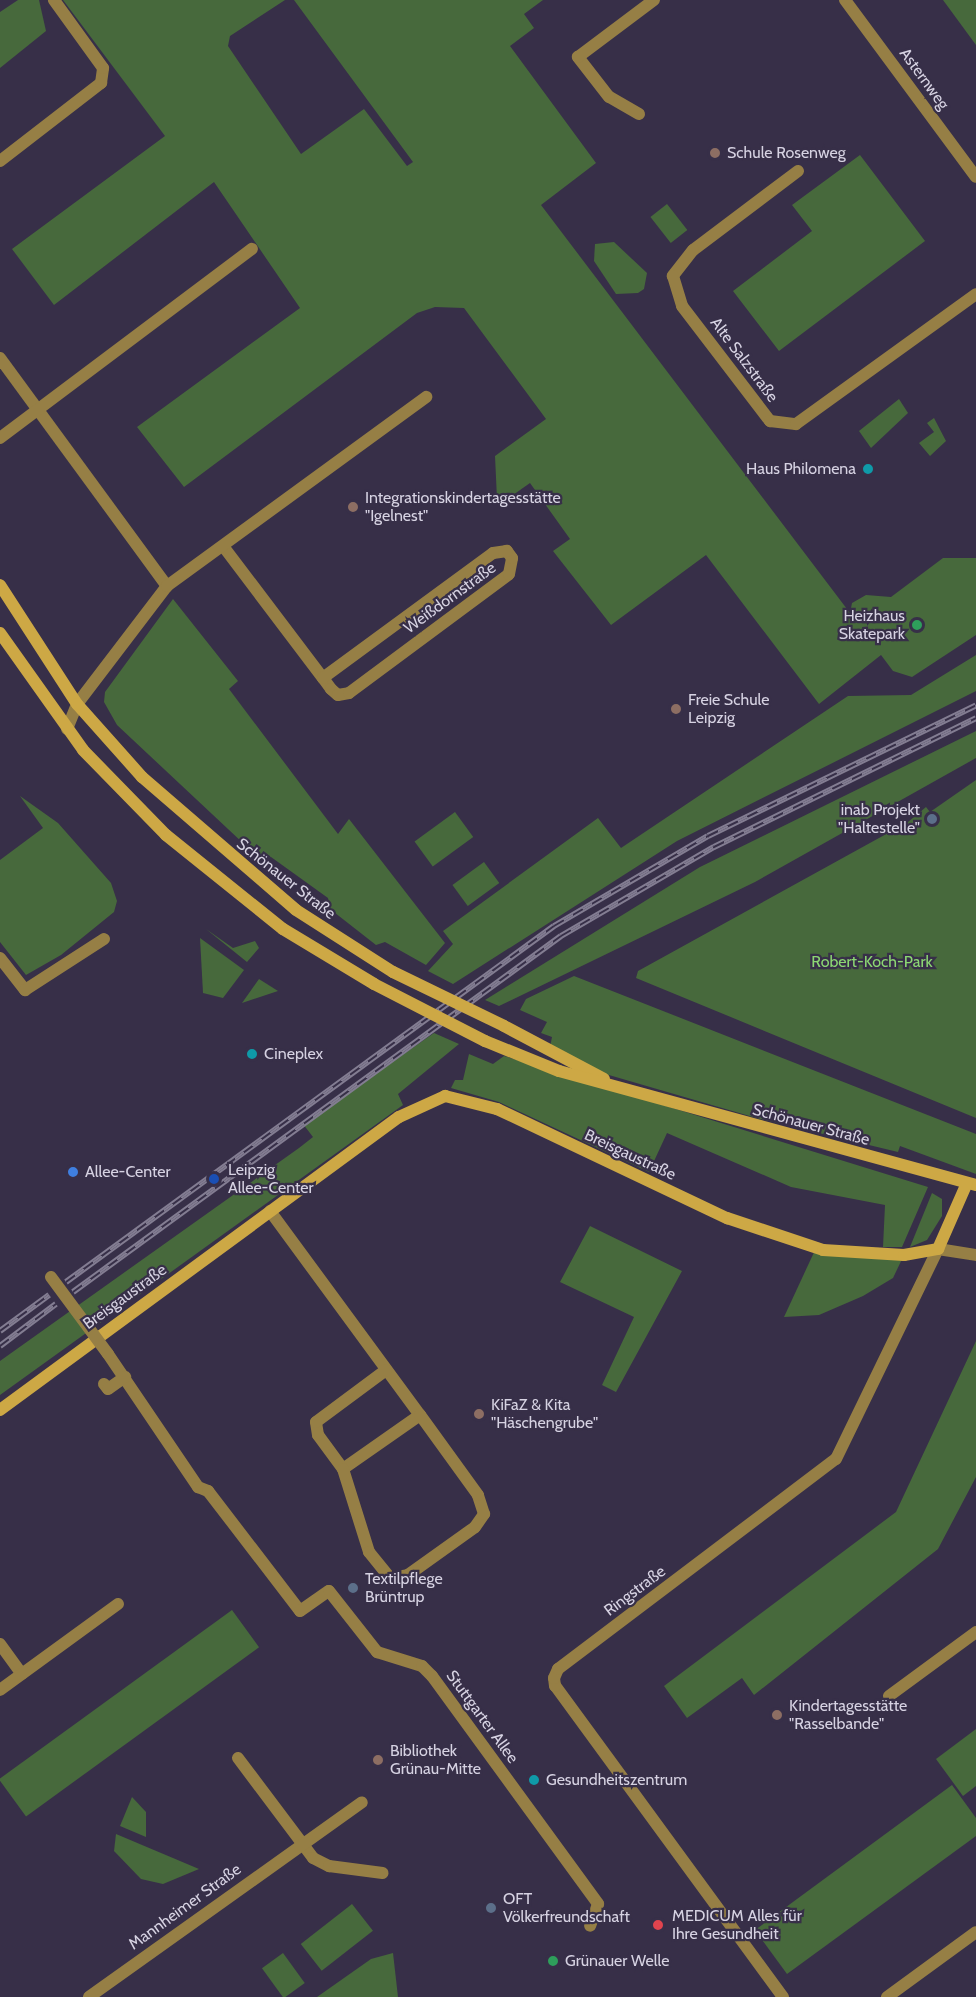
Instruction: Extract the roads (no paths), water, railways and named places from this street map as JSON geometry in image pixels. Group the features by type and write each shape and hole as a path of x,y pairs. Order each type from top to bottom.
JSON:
{"main road":[{"name":"Schönauer Straße","path":"0,585 77,704 142,777 237,863 324,930 393,972 638,1095"},
{"name":"Schönauer Straße","path":"0,633 54,714 124,795 203,868 284,930 374,984 485,1041 638,1095 972,1184"},
{"name":"Breisgaustraße","path":"0,1410 407,1112 445,1096 497,1109 771,1235 823,1250 904,1256 938,1248"},
{"path":"938,1248 972,1184"}],"street":[{"path":"0,161 101,83 103,68 54,0"},
{"path":"639,114 609,97 578,57 654,0"},
{"name":"Asternweg","path":"845,0 976,177"},
{"name":"Alte Salzstraße","path":"798,171 693,250 673,276 682,306 770,421 796,424 976,294"},
{"path":"0,438 37,408 252,249"},
{"path":"0,358 167,586"},
{"path":"67,729 77,704 167,586 426,397"},
{"name":"Weißdornstraße","path":"222,546 323,678 338,694 349,693 509,574 512,558 507,551 493,553 323,678"},
{"path":"54,714 77,704"},
{"path":"0,958 25,990 104,939"},
{"path":"270,1211 478,1495 483,1514 470,1531 408,1575 390,1578 369,1552 344,1469 318,1434 316,1422 386,1370"},
{"path":"938,1248 976,1255"},
{"name":"Ringstraße","path":"783,1997 592,1738 555,1686 555,1678 558,1669 837,1459 938,1248"},
{"name":"Stuttgarter Allee","path":"48,1273 85,1315 108,1354 198,1487 208,1491 300,1611 329,1591 377,1652 422,1666 432,1676 598,1904 590,1926"},
{"path":"104,1383 108,1389 125,1377"},
{"path":"344,1469 420,1415"},
{"path":"0,1690 117,1604"},
{"path":"889,1696 976,1632"},
{"path":"0,1644 22,1674"},
{"path":"238,1758 301,1845 329,1866 383,1873"},
{"name":"Mannheimer Straße","path":"89,1997 362,1802"},
{"path":"887,1997 976,1932"}],"railway":[{"path":"66,1282 554,926 708,836 976,705"},
{"path":"73,1292 561,936 714,847 976,718"},
{"path":"0,1331 49,1295"},
{"path":"0,1346 56,1304"}],"place":[{"name":"Schule Rosenweg","path":"715,153"},
{"name":"Haus Philomena","path":"868,469"},
{"name":"Integrationskindertagesstätte \"Igelnest\"","path":"353,507"},
{"name":"Heizhaus Skatepark","path":"917,625"},
{"name":"Freie Schule Leipzig","path":"676,709"},
{"name":"inab Projekt \"Haltestelle\"","path":"932,819"},
{"name":"Cineplex","path":"252,1054"},
{"name":"Allee-Center","path":"73,1172"},
{"name":"Leipzig Allee-Center","path":"214,1179"},
{"name":"KiFaZ & Kita \"Häschengrube\"","path":"479,1414"},
{"name":"Textilpflege Brüntrup","path":"353,1588"},
{"name":"Kindertagesstätte \"Rasselbande\"","path":"777,1715"},
{"name":"Bibliothek Grünau-Mitte","path":"378,1760"},
{"name":"Gesundheitszentrum","path":"534,1780"},
{"name":"OFT Völkerfreundschaft","path":"491,1908"},
{"name":"MEDICUM Alles für Ihre Gesundheit","path":"658,1925"},
{"name":"Grünauer Welle","path":"553,1961"}],"park label":[{"name":"Robert-Koch-Park","path":"872,962"}]}
